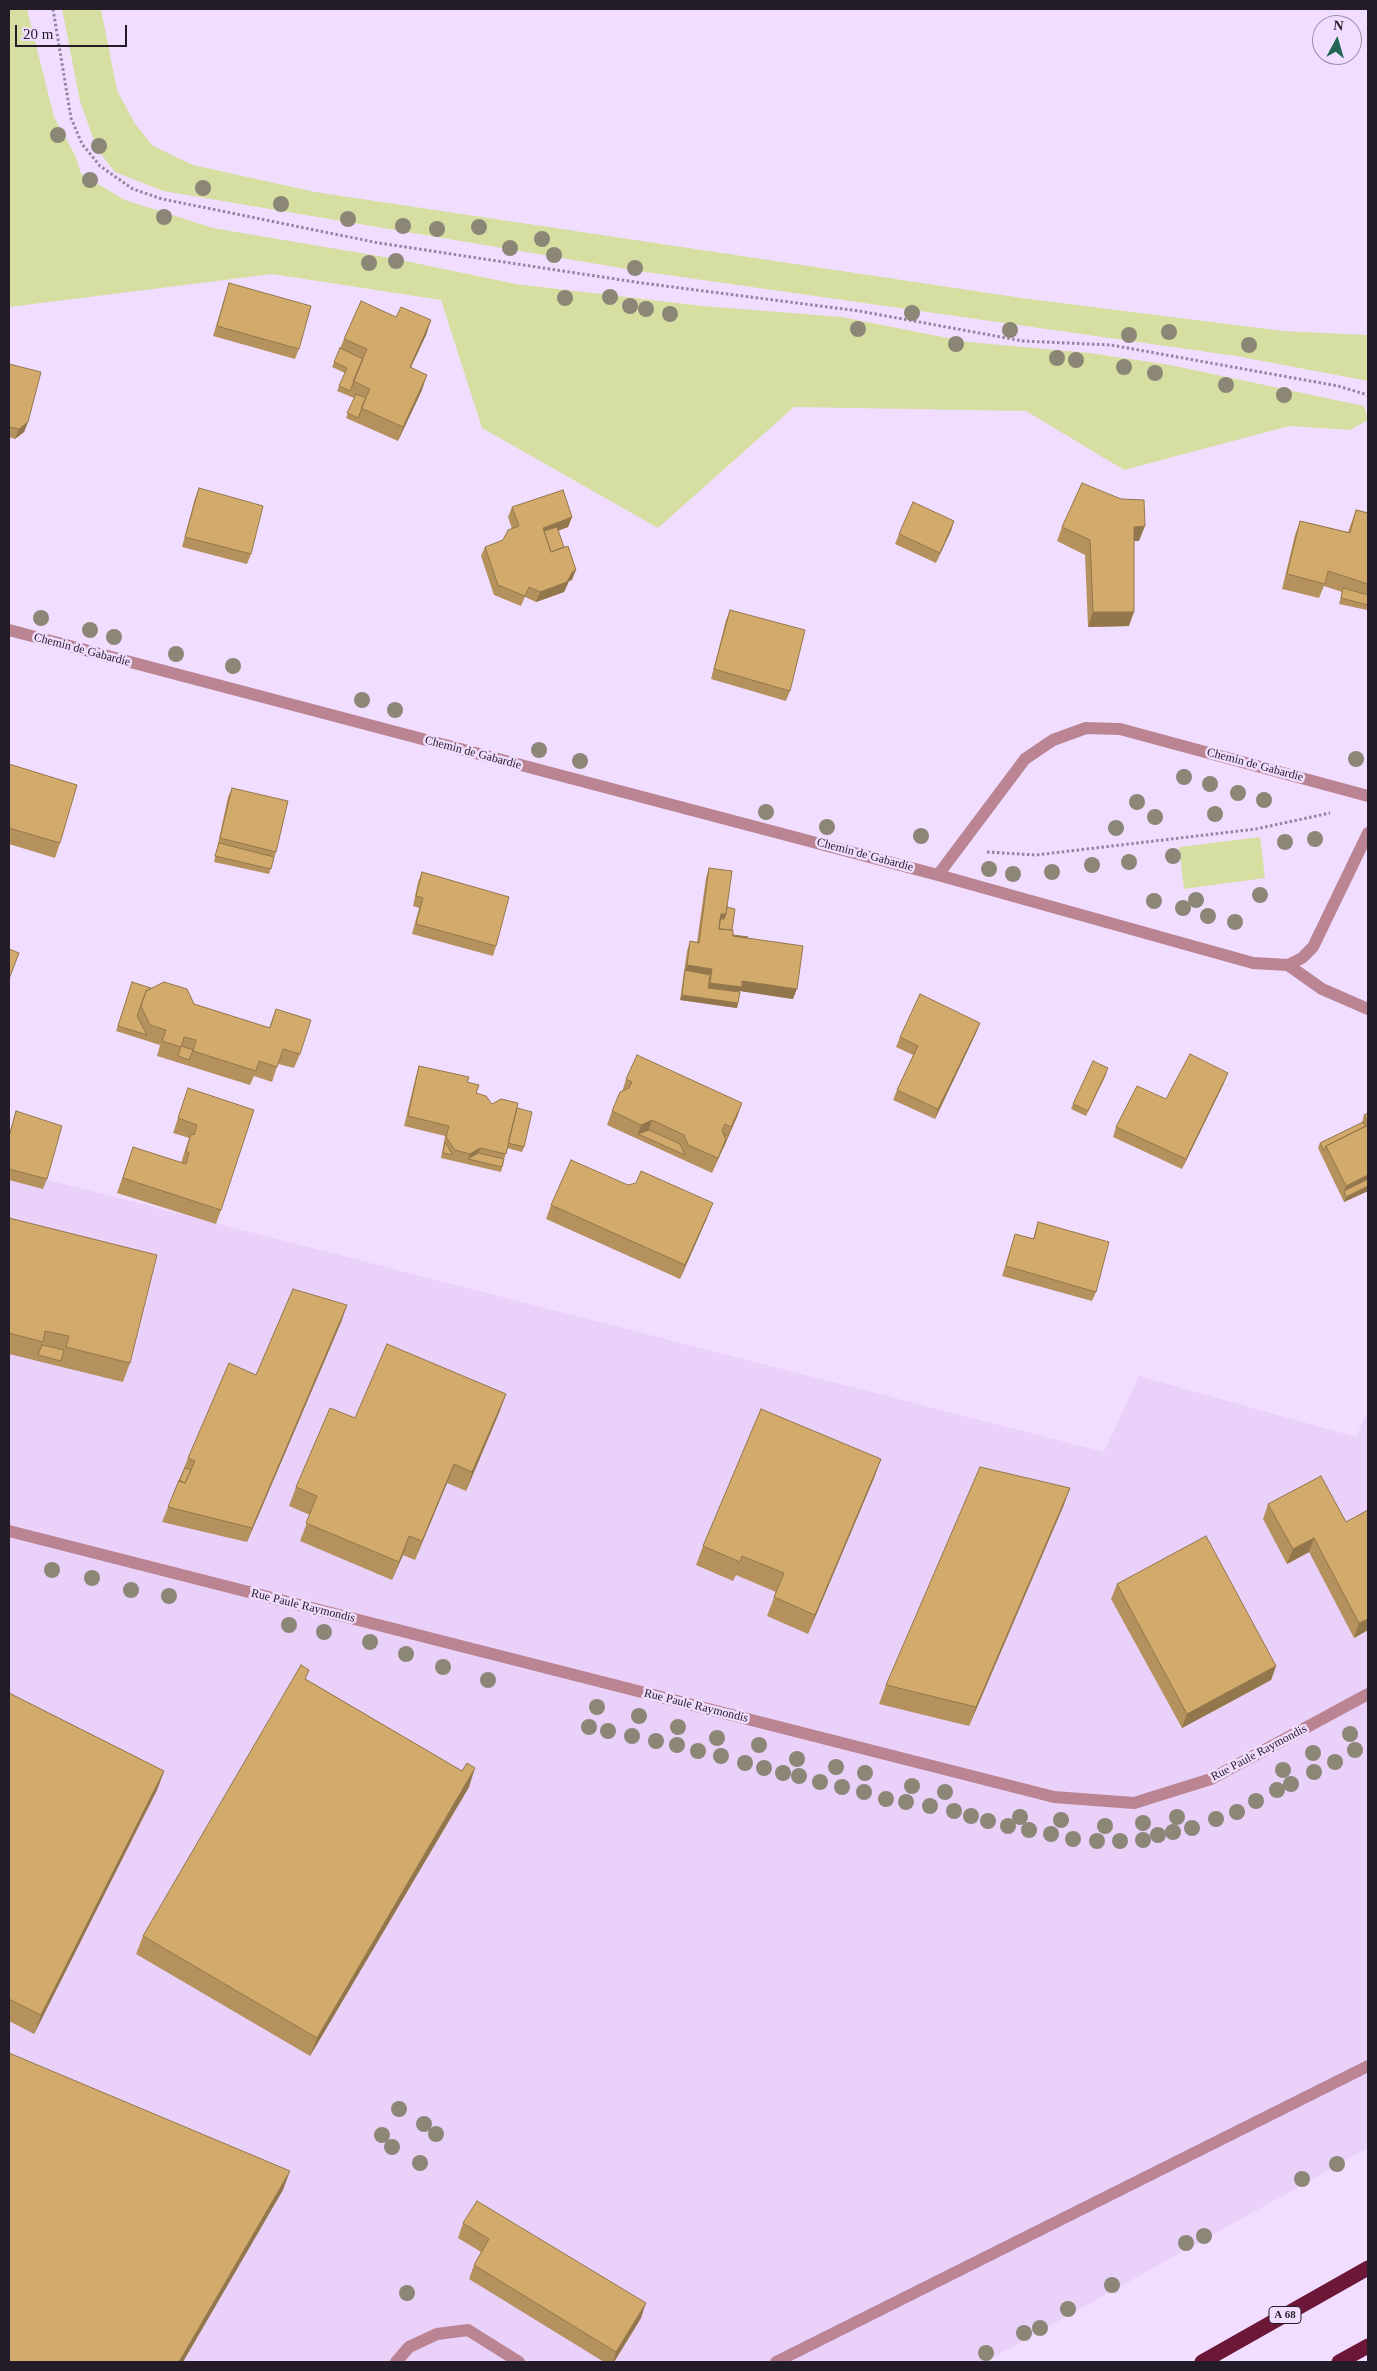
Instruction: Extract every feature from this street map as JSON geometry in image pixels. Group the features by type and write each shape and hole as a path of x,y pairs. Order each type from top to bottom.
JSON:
{"highway":[{"name":"A 68","path":"1202,2362 1368,2268"},
{"path":"1339,2362 1368,2346"}],"street":[{"name":"Chemin de Gabardie","path":"9,630 938,875 1253,963 1288,964"},
{"name":"Chemin de Gabardie","path":"938,875 1025,759 1054,740 1086,728 1120,729 1368,796"},
{"path":"1288,964 1302,958 1313,946 1368,834"},
{"path":"1288,964 1322,989 1368,1009"},
{"name":"Rue Paule Raymondis","path":"9,1531 1054,1797 1134,1803 1211,1779 1368,1694"},
{"path":"776,2362 1368,2066"},
{"path":"396,2362 409,2347 437,2334 468,2330 519,2362"}],"path":[{"path":"53,9 71,118 82,144 100,166 133,188 162,199 379,242 642,283 859,310 1023,341 1111,344 1338,386 1368,395"},
{"path":"960,844 993,854 1036,855 1256,829 1336,812"}],"shaded area":[{"path":"9,1170 1104,1452 1139,1376 1356,1437 1368,1410 1368,2148 985,2362 9,2362"}],"green space":[{"path":"9,9 27,9 54,117 76,157 81,174 125,200 213,228 396,259 516,284 703,306 842,317 968,342 1090,353 1170,365 1364,406 1368,420 1350,430 1289,426 1124,470 1026,411 794,407 658,528 482,428 441,300 272,274 9,307"},
{"path":"62,9 101,9 117,90 135,124 153,146 193,165 315,192 1022,298 1283,331 1366,335 1368,336 1368,381 1236,356 639,271 163,191 115,172 97,149 80,101"},
{"path":"1260,837 1265,878 1184,889 1179,847"}],"building":[{"path":"229,283 311,306 299,349 217,326"},
{"path":"361,301 396,317 401,307 431,320 410,367 427,375 403,427 361,408 370,389 353,381 367,349 344,339"},
{"path":"340,348 363,359 350,391 339,386 347,368 334,362"},
{"path":"9,364 41,372 28,422 19,429 9,427"},
{"path":"356,394 366,398 358,418 347,413"},
{"path":"1082,483 1121,499 1144,500 1145,526 1134,527 1134,612 1093,612 1090,540 1062,527"},
{"path":"199,488 263,506 251,554 185,537"},
{"path":"563,490 572,517 543,528 551,552 568,546 576,570 573,571 567,582 540,592 529,587 525,596 498,585 485,547 503,540 508,530 519,526 512,507"},
{"path":"913,502 954,521 940,553 899,534"},
{"path":"1356,510 1368,513 1368,584 1328,571 1325,584 1287,574 1300,521 1350,533"},
{"path":"557,527 564,547 551,552 544,531"},
{"path":"1343,588 1368,595 1368,605 1341,598"},
{"path":"730,610 805,630 790,691 714,669"},
{"path":"9,764 77,785 60,843 9,828"},
{"path":"232,788 288,801 276,852 220,838"},
{"path":"219,843 274,857 271,869 215,856"},
{"path":"709,868 732,871 726,914 721,914 719,929 733,930 733,936 803,946 797,989 742,981 742,987 710,983 712,969 687,965 690,941 699,943"},
{"path":"422,872 509,897 496,946 416,924 423,898 416,896"},
{"path":"727,907 735,909 732,930 719,929 720,919 724,919"},
{"path":"9,949 19,953 9,979"},
{"path":"685,970 710,975 708,988 740,992 738,1003 682,995"},
{"path":"132,982 151,988 146,991 137,1016 147,1035 118,1026"},
{"path":"164,982 187,989 194,1004 270,1028 276,1009 311,1020 300,1054 283,1049 277,1067 259,1061 256,1071 193,1051 196,1040 184,1037 181,1047 162,1041 166,1030 150,1025 141,1006 146,991"},
{"path":"920,994 980,1023 938,1109 897,1090 918,1046 900,1037"},
{"path":"181,1046 193,1050 189,1060 178,1056"},
{"path":"1190,1054 1228,1073 1186,1159 1116,1127 1137,1086 1166,1099"},
{"path":"637,1055 742,1103 731,1127 725,1124 722,1131 726,1139 718,1158 688,1145 684,1135 652,1120 641,1125 612,1111 620,1092 629,1088 632,1082 626,1079"},
{"path":"1093,1061 1108,1068 1088,1111 1073,1104"},
{"path":"419,1066 469,1077 467,1082 479,1085 476,1093 486,1096 492,1104 501,1099 518,1103 506,1154 480,1148 470,1154 455,1150 446,1137 449,1126 408,1116"},
{"path":"188,1088 254,1110 221,1210 123,1178 133,1147 186,1164 189,1153 186,1151 191,1134 194,1135 197,1125 178,1118"},
{"path":"517,1108 532,1112 524,1147 508,1143"},
{"path":"16,1111 62,1126 47,1179 9,1169 9,1137"},
{"path":"1368,1113 1368,1123 1364,1115"},
{"path":"1363,1122 1366,1126 1326,1146 1324,1151 1320,1143"},
{"path":"1368,1125 1368,1175 1346,1186 1326,1146"},
{"path":"649,1130 680,1144 685,1155 638,1134"},
{"path":"445,1142 453,1155 443,1153"},
{"path":"478,1153 504,1159 502,1167 468,1159"},
{"path":"571,1160 628,1185 636,1183 641,1171 713,1203 685,1265 551,1205"},
{"path":"1368,1179 1368,1186 1346,1197 1344,1191"},
{"path":"9,1218 157,1255 130,1363 66,1347 69,1336 45,1331 43,1342 9,1333"},
{"path":"1038,1222 1109,1242 1096,1292 1006,1266 1015,1234 1034,1239"},
{"path":"293,1289 347,1305 252,1528 168,1507 179,1480 185,1483 195,1461 188,1458 229,1363 256,1375"},
{"path":"387,1344 506,1394 472,1472 454,1464 422,1541 409,1536 399,1562 306,1523 317,1496 296,1487 330,1408 355,1418"},
{"path":"42,1345 64,1350 61,1361 38,1355"},
{"path":"761,1409 881,1459 815,1615 774,1597 784,1573 742,1556 740,1562 703,1546"},
{"path":"980,1467 1070,1488 976,1707 886,1685"},
{"path":"185,1468 191,1470 185,1483 179,1481"},
{"path":"1321,1476 1346,1522 1368,1510 1368,1619 1359,1623 1314,1538 1293,1549 1268,1504"},
{"path":"1206,1536 1276,1666 1187,1714 1117,1584"},
{"path":"301,1665 309,1670 305,1679 462,1771 467,1763 475,1768 317,2038 143,1936"},
{"path":"9,1693 164,1771 41,2015 9,1999"},
{"path":"9,2053 290,2171 179,2362 9,2362"},
{"path":"477,2201 646,2303 616,2352 474,2265 489,2239 463,2223"}]}
